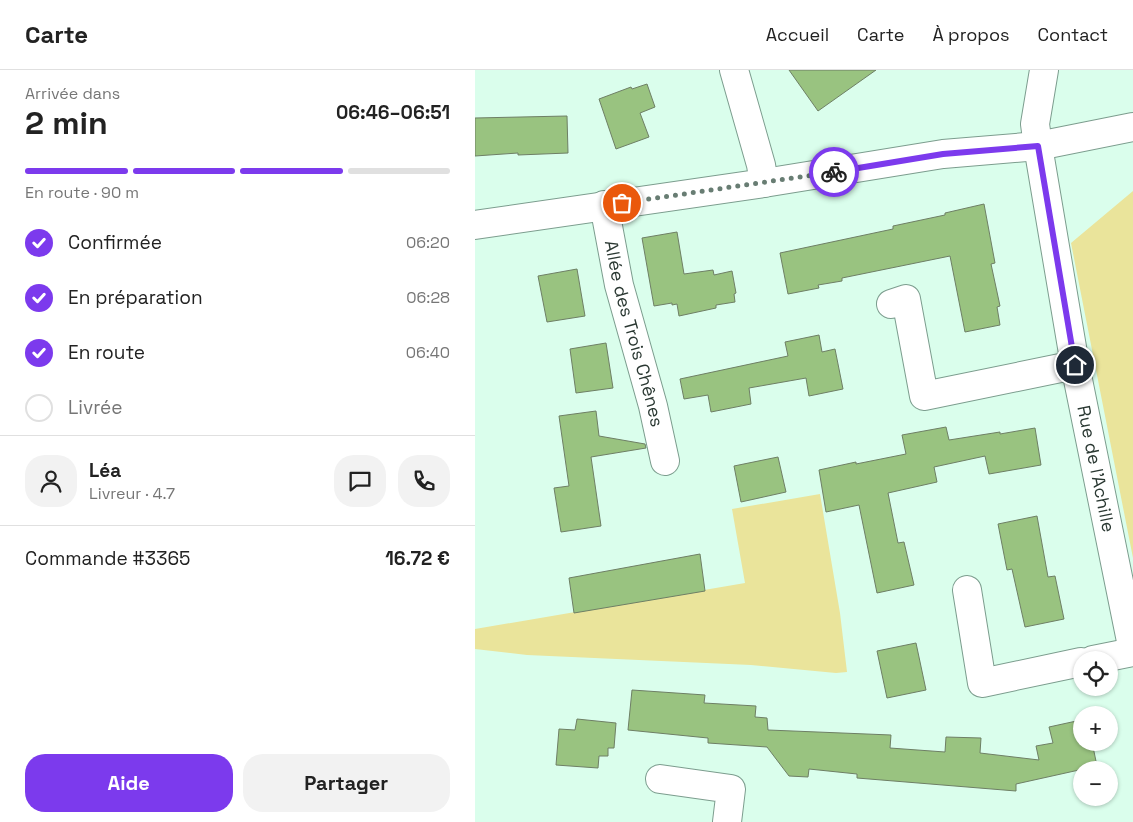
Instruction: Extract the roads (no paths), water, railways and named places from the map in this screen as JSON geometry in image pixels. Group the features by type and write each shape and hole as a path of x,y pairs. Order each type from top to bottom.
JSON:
{"street":[{"path":"734,70 761,165 764,183"},
{"name":"Rue de l'Achille","path":"1044,70 1035,124 1038,146 1075,365 1133,652"},
{"path":"475,225 764,183 943,154 1038,146 1133,127"},
{"name":"Allée des Trois Chênes","path":"604,205 619,286 653,406 665,462"},
{"path":"891,304 905,299 923,396 1075,365"},
{"path":"967,590 982,682 1073,664"},
{"path":"1118,655 1133,652"},
{"path":"660,779 731,788 727,822"}]}
